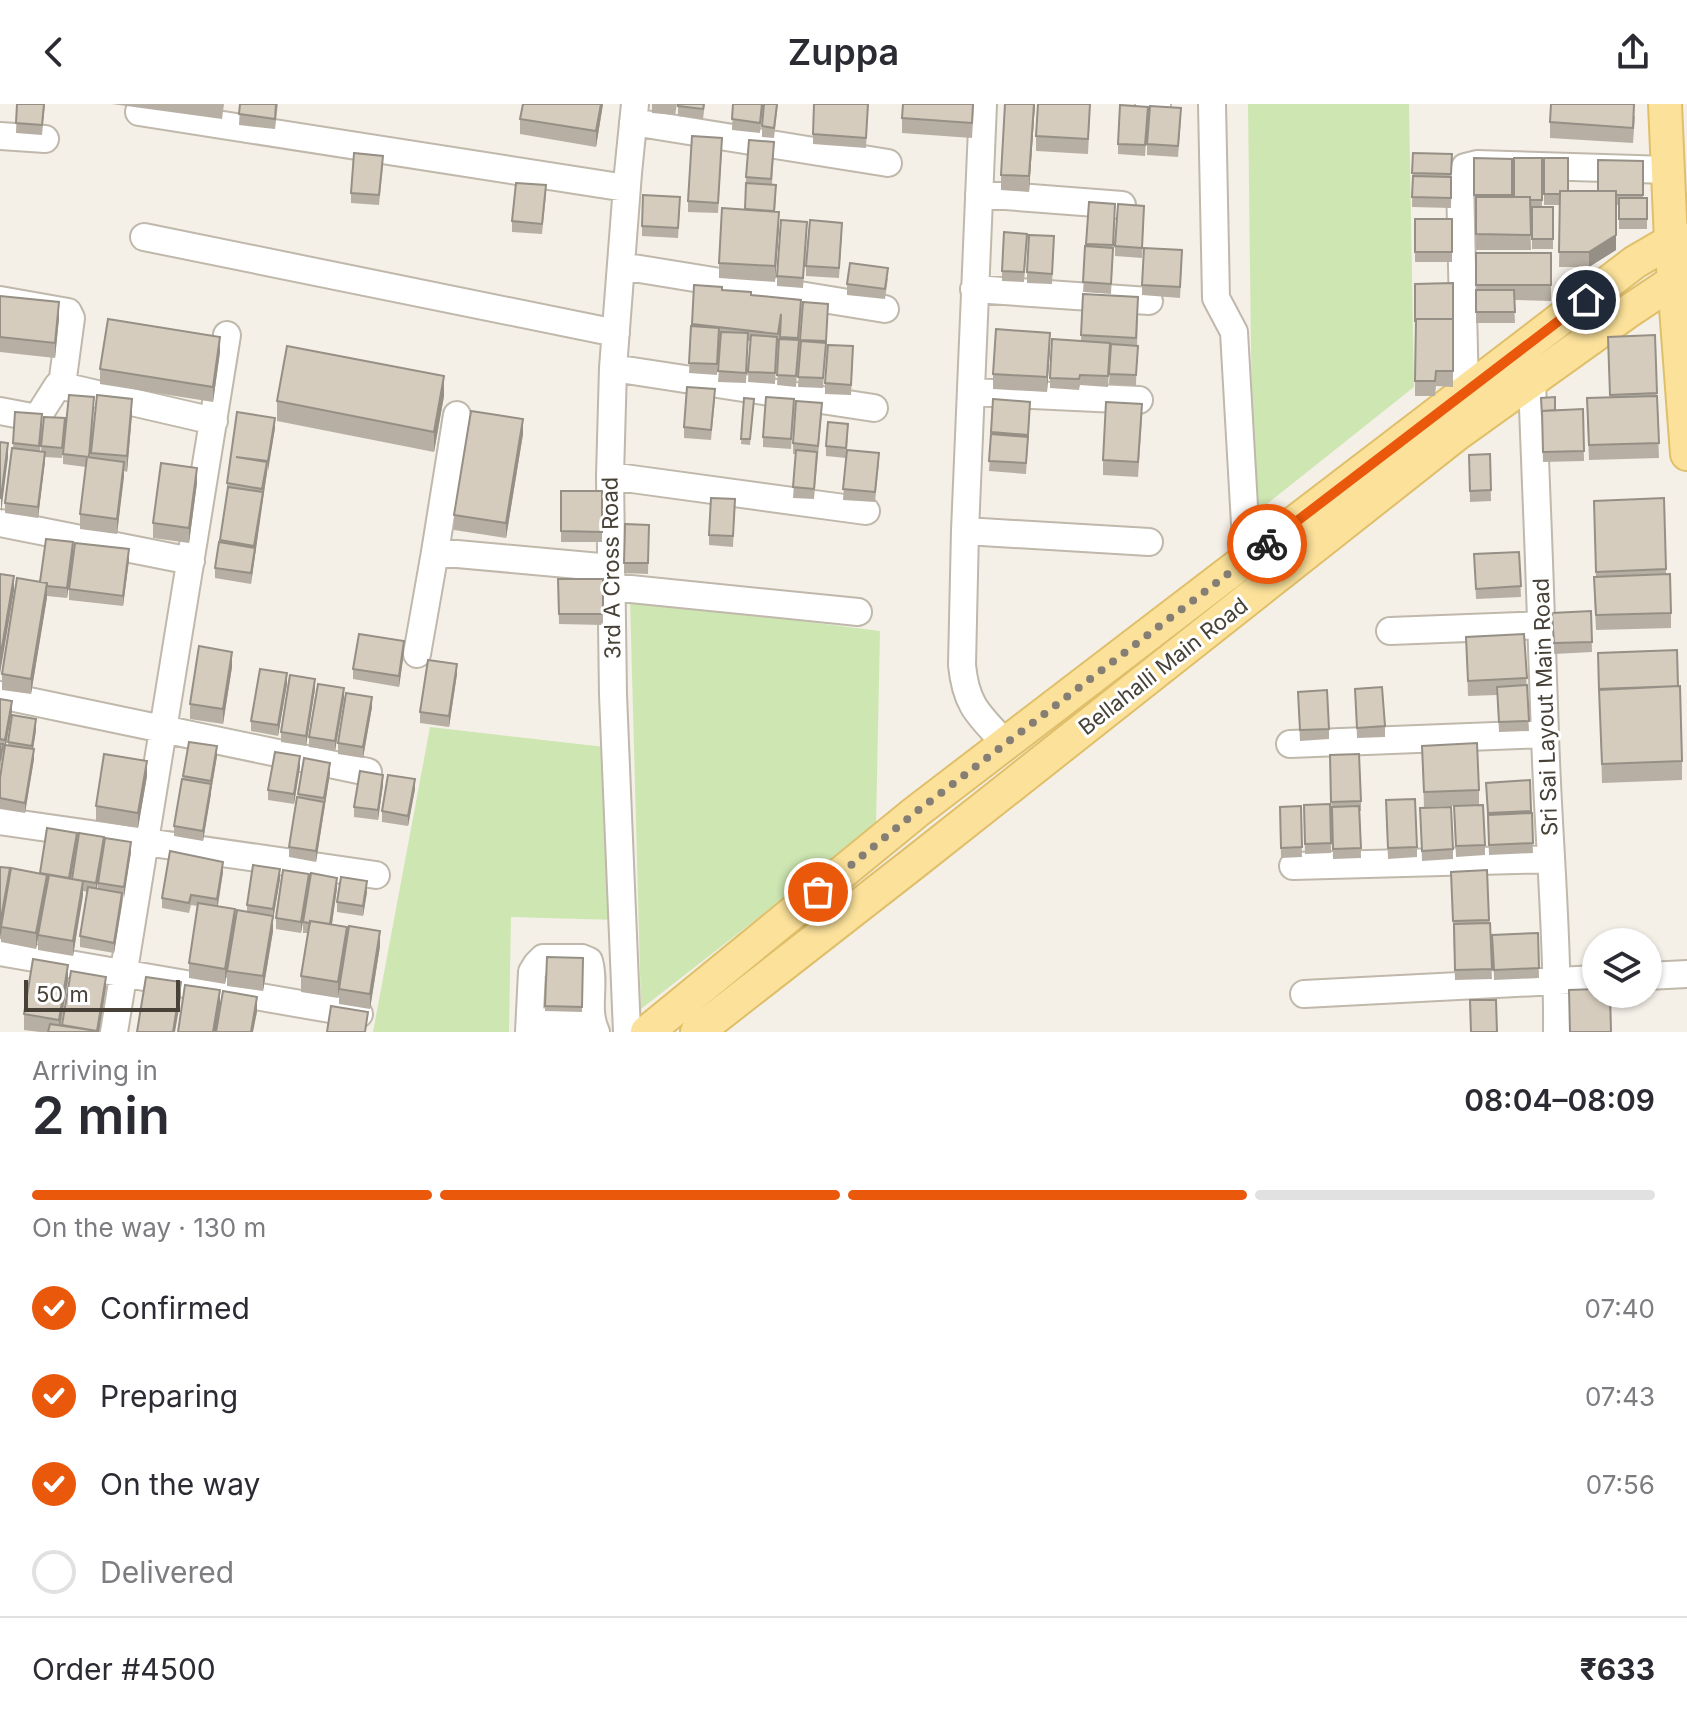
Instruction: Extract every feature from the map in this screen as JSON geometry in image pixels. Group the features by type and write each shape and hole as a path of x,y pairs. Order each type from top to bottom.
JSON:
{"main road":[{"path":"1665,104 1668,170 1679,240 1687,454"},
{"name":"Bellahalli Main Road","path":"647,1032 916,812 1635,262 1679,240"},
{"name":"Bellahalli Main Road","path":"697,1032 1457,434 1626,313 1680,280"}],"street":[{"path":"983,104 962,665 964,686 971,705 1006,744"},
{"path":"1149,104 1157,105"},
{"path":"1212,104 1216,298 1234,332 1247,559"},
{"path":"139,112 626,188"},
{"path":"634,113 888,163"},
{"name":"3rd A Cross Road","path":"627,1032 613,695 610,476 613,368 634,113"},
{"path":"0,136 45,139"},
{"path":"1465,393 1460,258 1461,173 1470,164 1668,170"},
{"path":"979,194 1138,206"},
{"path":"144,237 616,333"},
{"path":"1460,258 1490,257"},
{"path":"621,266 885,309"},
{"path":"974,289 1149,301"},
{"path":"0,300 68,312 71,318 62,385"},
{"path":"114,1032 227,335"},
{"path":"613,368 874,408"},
{"name":"Sri Sai Layout Main Road","path":"1532,382 1557,1032"},
{"path":"0,411 37,418 58,385 62,385 214,421"},
{"path":"971,392 1139,400"},
{"path":"417,654 457,415"},
{"path":"610,476 866,511"},
{"path":"0,523 191,561"},
{"path":"965,531 1149,542"},
{"path":"435,552 858,612"},
{"path":"1390,631 1543,625"},
{"path":"0,695 368,772"},
{"path":"1290,744 1545,734"},
{"path":"0,821 376,875"},
{"path":"1293,866 1551,859"},
{"path":"0,952 359,1014"},
{"path":"543,958 582,958 589,961 592,969 593,1026 530,1027 532,972 543,958"},
{"path":"1662,975 1687,974"},
{"path":"1304,994 1582,980"}],"green space":[{"path":"1248,104 1409,104 1414,387 1253,515"},
{"path":"630,599 880,631 876,826 641,1009"},
{"path":"430,727 605,747 616,920 511,917 509,1032 373,1032"}],"building":[{"path":"17,104 44,104 42,125 16,123"},
{"path":"240,104 276,104 275,119 239,114"},
{"path":"523,104 601,104 596,131 520,119"},
{"path":"678,104 704,104 703,109"},
{"path":"733,104 762,104 760,123 732,119"},
{"path":"764,104 777,104 774,128 762,126"},
{"path":"814,104 868,104 866,138 813,134"},
{"path":"903,104 973,104 972,123 902,118"},
{"path":"1005,104 1034,104 1029,176 1001,175"},
{"path":"1038,104 1090,104 1088,139 1036,136"},
{"path":"1551,104 1634,104 1633,128 1550,122"},
{"path":"1120,105 1148,107 1145,145 1118,144"},
{"path":"1150,106 1181,108 1178,146 1147,144"},
{"path":"692,136 722,138 718,203 688,201"},
{"path":"749,140 774,142 771,179 746,177"},
{"path":"354,153 383,156 379,195 351,193"},
{"path":"1413,153 1452,154 1451,174 1412,173"},
{"path":"1474,158 1512,159 1512,195 1474,195"},
{"path":"1514,158 1542,158 1542,200 1514,197"},
{"path":"1544,158 1568,158 1568,191 1544,194"},
{"path":"1598,160 1643,161 1643,195 1598,191"},
{"path":"1413,176 1451,177 1451,198 1412,197"},
{"path":"516,183 546,185 542,224 512,221"},
{"path":"746,183 776,185 774,211 745,209"},
{"path":"1560,191 1616,191 1616,235 1589,252 1559,252"},
{"path":"643,195 680,197 678,228 642,226"},
{"path":"1476,197 1530,197 1531,235 1476,234"},
{"path":"1619,198 1647,198 1647,219 1619,219"},
{"path":"1089,202 1115,204 1113,245 1086,244"},
{"path":"1118,204 1144,206 1142,248 1115,246"},
{"path":"1532,207 1553,207 1553,239 1532,239"},
{"path":"722,208 779,212 775,266 719,263"},
{"path":"1415,219 1452,219 1452,252 1415,252"},
{"path":"781,220 807,222 803,278 777,276"},
{"path":"810,220 842,223 839,268 806,266"},
{"path":"1004,232 1027,234 1024,272 1002,271"},
{"path":"1029,235 1054,236 1052,274 1027,272"},
{"path":"1085,246 1113,248 1111,284 1083,282"},
{"path":"1144,248 1182,250 1180,287 1142,285"},
{"path":"1476,253 1551,253 1551,285 1476,285"},
{"path":"850,263 888,268 885,289 847,284"},
{"path":"1453,283 1453,319 1416,319 1415,322 1415,284"},
{"path":"694,285 801,300 798,338 780,337 781,314 778,334 692,324"},
{"path":"1476,290 1514,290 1515,312 1476,312"},
{"path":"1083,294 1138,297 1136,338 1081,335"},
{"path":"0,296 59,302 55,343 0,337"},
{"path":"803,302 828,304 826,341 800,340"},
{"path":"108,319 220,337 213,387 100,369"},
{"path":"1416,319 1453,319 1453,371 1436,371 1435,381 1415,381"},
{"path":"691,326 719,328 717,364 689,363"},
{"path":"996,329 1050,333 1047,377 993,374"},
{"path":"721,332 748,333 746,373 718,371"},
{"path":"751,335 777,337 775,373 748,372"},
{"path":"1655,335 1657,393 1610,395 1608,337"},
{"path":"779,339 799,340 796,376 777,375"},
{"path":"1052,339 1110,343 1108,376 1050,378"},
{"path":"801,341 826,343 823,378 798,377"},
{"path":"1111,344 1138,346 1136,375 1109,374"},
{"path":"828,345 853,346 851,385 825,383"},
{"path":"287,346 444,376 434,432 277,401"},
{"path":"687,387 715,389 711,430 684,427"},
{"path":"69,395 94,397 89,457 63,454"},
{"path":"97,395 132,399 127,456 91,453"},
{"path":"1657,396 1659,443 1589,445 1587,398"},
{"path":"766,397 794,399 791,439 763,437"},
{"path":"1555,397 1555,410 1542,411 1542,416 1541,398"},
{"path":"744,398 754,399 750,439 741,439"},
{"path":"993,399 1030,402 1028,435 991,432"},
{"path":"796,401 822,403 818,446 793,443"},
{"path":"1106,402 1142,404 1138,462 1103,460"},
{"path":"1583,409 1584,451 1543,452 1542,411"},
{"path":"471,411 523,419 506,523 454,515"},
{"path":"15,412 42,414 39,446 13,443"},
{"path":"237,412 275,418 268,461 236,457 267,462 262,489 227,483"},
{"path":"44,417 65,418 62,448 41,446"},
{"path":"828,422 848,424 846,448 826,446"},
{"path":"991,434 1028,437 1026,463 989,461"},
{"path":"0,442 8,443 1,498 0,498"},
{"path":"12,448 45,452 38,507 5,503"},
{"path":"796,450 817,452 814,489 793,487"},
{"path":"847,450 879,453 875,492 843,489"},
{"path":"1490,454 1491,490 1470,491 1469,455"},
{"path":"87,457 124,462 117,519 80,514"},
{"path":"161,463 197,468 189,528 153,523"},
{"path":"228,487 263,492 254,546 220,540"},
{"path":"561,491 602,491 602,532 561,531"},
{"path":"711,498 735,499 733,536 709,535"},
{"path":"1664,498 1666,569 1596,572 1594,501"},
{"path":"625,524 649,525 648,563 624,563"},
{"path":"46,539 73,542 67,588 40,582"},
{"path":"219,542 255,548 251,573 215,568"},
{"path":"75,543 129,549 123,596 69,589"},
{"path":"1519,552 1521,586 1476,589 1474,554"},
{"path":"0,574 14,576 0,659"},
{"path":"1670,574 1671,613 1596,615 1594,577"},
{"path":"17,578 47,583 31,679 2,674"},
{"path":"558,579 603,579 603,614 559,614"},
{"path":"1591,611 1592,642 1554,643 1552,613"},
{"path":"359,634 404,641 399,676 353,669"},
{"path":"1524,634 1527,678 1468,681 1466,637"},
{"path":"199,646 232,652 223,709 190,704"},
{"path":"1677,650 1678,686 1599,690 1598,653"},
{"path":"428,660 457,664 449,716 420,712"},
{"path":"260,669 287,673 278,725 251,721"},
{"path":"290,675 315,679 306,736 281,732"},
{"path":"318,684 344,688 335,741 309,737"},
{"path":"1527,685 1529,721 1499,722 1497,687"},
{"path":"1680,686 1682,761 1602,764 1599,689"},
{"path":"1382,687 1385,726 1357,728 1355,689"},
{"path":"1327,690 1329,729 1300,730 1298,692"},
{"path":"346,693 372,697 363,747 338,743"},
{"path":"0,699 12,701 5,740 0,739"},
{"path":"12,715 36,719 32,746 8,742"},
{"path":"189,742 217,746 211,781 183,776"},
{"path":"1477,743 1479,790 1424,792 1422,746"},
{"path":"5,745 34,749 25,803 0,798"},
{"path":"275,752 300,756 294,794 268,790"},
{"path":"104,754 147,761 138,813 96,806"},
{"path":"1359,754 1361,801 1331,802 1330,755"},
{"path":"304,758 330,763 324,798 298,794"},
{"path":"360,771 383,775 378,810 354,807"},
{"path":"388,775 415,779 408,816 382,811"},
{"path":"182,779 211,784 203,831 174,826"},
{"path":"1530,780 1531,811 1488,813 1486,783"},
{"path":"297,797 324,802 316,851 289,847"},
{"path":"1415,799 1417,847 1388,848 1386,800"},
{"path":"1330,804 1331,843 1305,844 1304,805"},
{"path":"1483,805 1485,845 1456,846 1454,806"},
{"path":"1301,806 1302,847 1281,848 1280,807"},
{"path":"1359,806 1361,848 1333,849 1332,807"},
{"path":"1451,807 1453,849 1422,851 1420,808"},
{"path":"1532,813 1533,843 1489,845 1488,815"},
{"path":"47,828 77,833 69,878 40,873"},
{"path":"79,833 104,837 96,883 72,879"},
{"path":"105,838 131,842 124,887 98,883"},
{"path":"170,851 223,862 217,899 191,895 189,903 162,898"},
{"path":"253,865 280,869 273,909 247,905"},
{"path":"0,867 10,868 0,924"},
{"path":"11,868 47,875 36,933 1,927"},
{"path":"283,870 309,874 301,922 276,918"},
{"path":"1487,870 1489,920 1453,921 1451,872"},
{"path":"311,873 337,878 330,924 303,922"},
{"path":"49,875 83,881 73,941 38,935"},
{"path":"341,877 367,881 363,906 337,902"},
{"path":"88,887 122,893 114,943 80,936"},
{"path":"198,903 235,909 225,969 189,963"},
{"path":"237,910 273,916 263,976 227,971"},
{"path":"310,921 347,927 338,982 301,976"},
{"path":"1490,923 1492,969 1455,970 1454,924"},
{"path":"349,926 380,931 370,994 339,989"},
{"path":"1538,933 1539,968 1494,970 1492,935"},
{"path":"547,957 583,958 582,1007 545,1006"},
{"path":"33,959 68,965 59,1020 24,1014"},
{"path":"71,971 106,977 97,1031 62,1025"},
{"path":"146,977 181,982 173,1032 137,1032"},
{"path":"185,985 220,990 213,1032 178,1032"},
{"path":"1569,990 1582,990 1582,1008 1610,1008 1611,1032 1570,1032"},
{"path":"223,991 257,997 251,1032 216,1032"},
{"path":"1470,1000 1496,1000 1497,1032 1471,1032"},
{"path":"331,1006 368,1012 365,1032 327,1032"},
{"path":"50,1024 97,1031 97,1032 48,1032"}],"way so far":[{"path":"818,892 916,812 1267,544"}],"route":[{"path":"1267,544 1586,300"}]}
